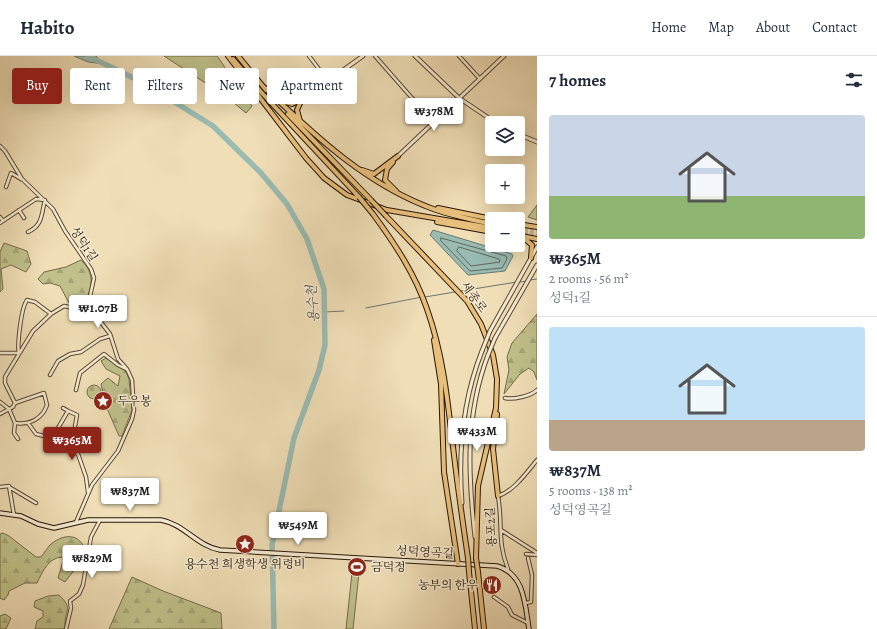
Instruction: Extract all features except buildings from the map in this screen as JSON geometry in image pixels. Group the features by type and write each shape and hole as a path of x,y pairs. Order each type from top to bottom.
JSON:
{"highway":[{"path":"228,56 306,158 324,178 347,195 359,201 387,210 485,231"},
{"path":"231,56 265,97 359,197 373,214 404,258 419,289 430,318 447,388 468,558 475,629"},
{"name":"세종로","path":"238,56 265,88 452,284 467,301 481,324 493,355 497,391 494,417 478,486 476,558 484,629"},
{"path":"282,104 351,164 370,178 402,196 419,203 458,217 485,223"},
{"path":"300,104 297,110 300,121"},
{"path":"351,164 374,174 398,156"},
{"path":"398,156 387,170 385,180 402,196"},
{"path":"419,203 485,217"},
{"path":"414,216 485,227"},
{"path":"525,225 537,227"},
{"path":"525,237 537,239"},
{"path":"525,239 532,245 530,258"},
{"path":"430,318 439,368 444,472 458,564"},
{"path":"497,391 498,408 493,449 498,496"}],"main road":[{"path":"0,513 14,514 38,524 54,528 68,526 76,522 100,520"},
{"name":"성덕영곡길","path":"100,520 168,522 211,548 253,552 497,566 508,569"},
{"name":"용포2길","path":"508,569 515,577 525,603 529,629"}],"street":[{"path":"309,56 318,68"},
{"path":"346,68 363,56"},
{"path":"375,56 411,97 436,120"},
{"path":"415,56 459,98 486,116"},
{"path":"459,56 480,79"},
{"path":"398,156 504,56"},
{"path":"525,137 537,142"},
{"name":"성덕1길","path":"0,146 3,148 22,179 53,209 65,231 91,269 94,278 89,301"},
{"path":"6,187 11,173 22,179"},
{"path":"0,217 1,222 36,199 45,200 40,223 35,229 28,232"},
{"path":"19,210 24,218"},
{"path":"465,537 462,500 462,441 468,395 490,331 537,247"},
{"path":"476,549 471,499 469,442 476,397 488,355 495,338 537,265"},
{"path":"19,354 18,347 25,302 27,300 35,302 51,314"},
{"path":"76,522 88,493 118,451 132,419 134,410 133,387 127,369 118,359 110,336 93,312 89,301 81,309"},
{"path":"15,402 5,383 5,377 33,331 51,314 64,306 93,312"},
{"path":"50,375 58,361 70,354 81,352 100,339 110,336"},
{"path":"0,353 19,354"},
{"path":"76,390 80,373 104,354 118,365 127,369"},
{"path":"505,398 510,400 534,393 537,390"},
{"path":"0,414 13,406 15,402 44,393 47,405 40,418 28,423 15,423"},
{"path":"0,402 9,409 15,423 14,433 18,439"},
{"path":"63,408 77,415 75,426"},
{"path":"51,440 68,411"},
{"path":"28,423 36,434 78,454 86,477 88,493"},
{"name":"용포2길","path":"508,569 501,548 500,539 502,521 498,496 504,494 537,460"},
{"path":"9,486 14,514"},
{"path":"0,487 9,486 36,503"},
{"path":"66,629 71,608 70,601 79,594 83,585 91,537 100,520"},
{"path":"501,530 537,554"},
{"path":"526,554 537,554"},
{"path":"525,603 531,602 532,575 528,558"},
{"path":"494,598 508,607 512,615 528,623"}],"green space":[{"path":"164,56 217,56 225,68 205,68 205,83 197,77 197,68 182,68"},
{"path":"235,104 251,104 252,106 246,113"},
{"path":"537,205 537,220 528,217"},
{"path":"4,243 27,251 31,264 26,272 11,265 1,269 3,289 0,292 0,252"},
{"path":"81,260 89,270 91,282 87,298 79,307 69,303 60,286 50,283 43,284 38,279 44,272 66,267"},
{"path":"537,314 537,380 534,372 529,368 520,374 504,394 509,370 507,357 512,343"},
{"path":"106,358 125,370 129,379 132,410 122,436 119,436 106,406 101,384 108,378 118,386 120,376 106,369 101,361"},
{"path":"91,385 97,385 101,389 101,395 97,399 91,399 87,395 87,389"},
{"path":"3,533 36,557 41,557 51,544 57,540 68,537 78,539 84,548 86,555 65,582 58,578 63,561 62,557 57,558 46,566 37,583 25,583 9,591 4,600 0,598 0,534"},
{"path":"352,573 359,573 353,629 346,629"},
{"path":"132,577 163,591 221,613 222,629 109,629"},
{"path":"59,595 64,600 67,607 65,627 63,629 35,629 37,621 43,617 43,611 34,607 35,601 48,596"},
{"path":"5,614 11,618 6,629 0,629 0,616"}],"water":[{"path":"74,56 96,56 104,64 88,62"},
{"path":"433,230 485,246 485,252 505,252 512,254 513,256 505,271 468,275 430,235"}],"waterway":[{"name":"용수천","path":"88,56 144,83 213,126 261,173 287,204 307,239 324,289 325,345 319,370 294,438 272,545 274,629"},
{"path":"530,280 537,279"},
{"path":"520,282 527,281"},
{"path":"461,291 517,282"},
{"path":"425,297 455,292"},
{"path":"366,308 422,297"},
{"path":"324,312 344,311"}],"tunnel":[{"path":"525,230 537,232"},
{"path":"525,233 537,235"}],"place":[{"name":"두우봉","path":"103,401"},
{"name":"용수천 희생학생 위령비","path":"245,544"},
{"name":"금덕정","path":"357,567"},
{"name":"농부의 한우","path":"492,585"}]}
